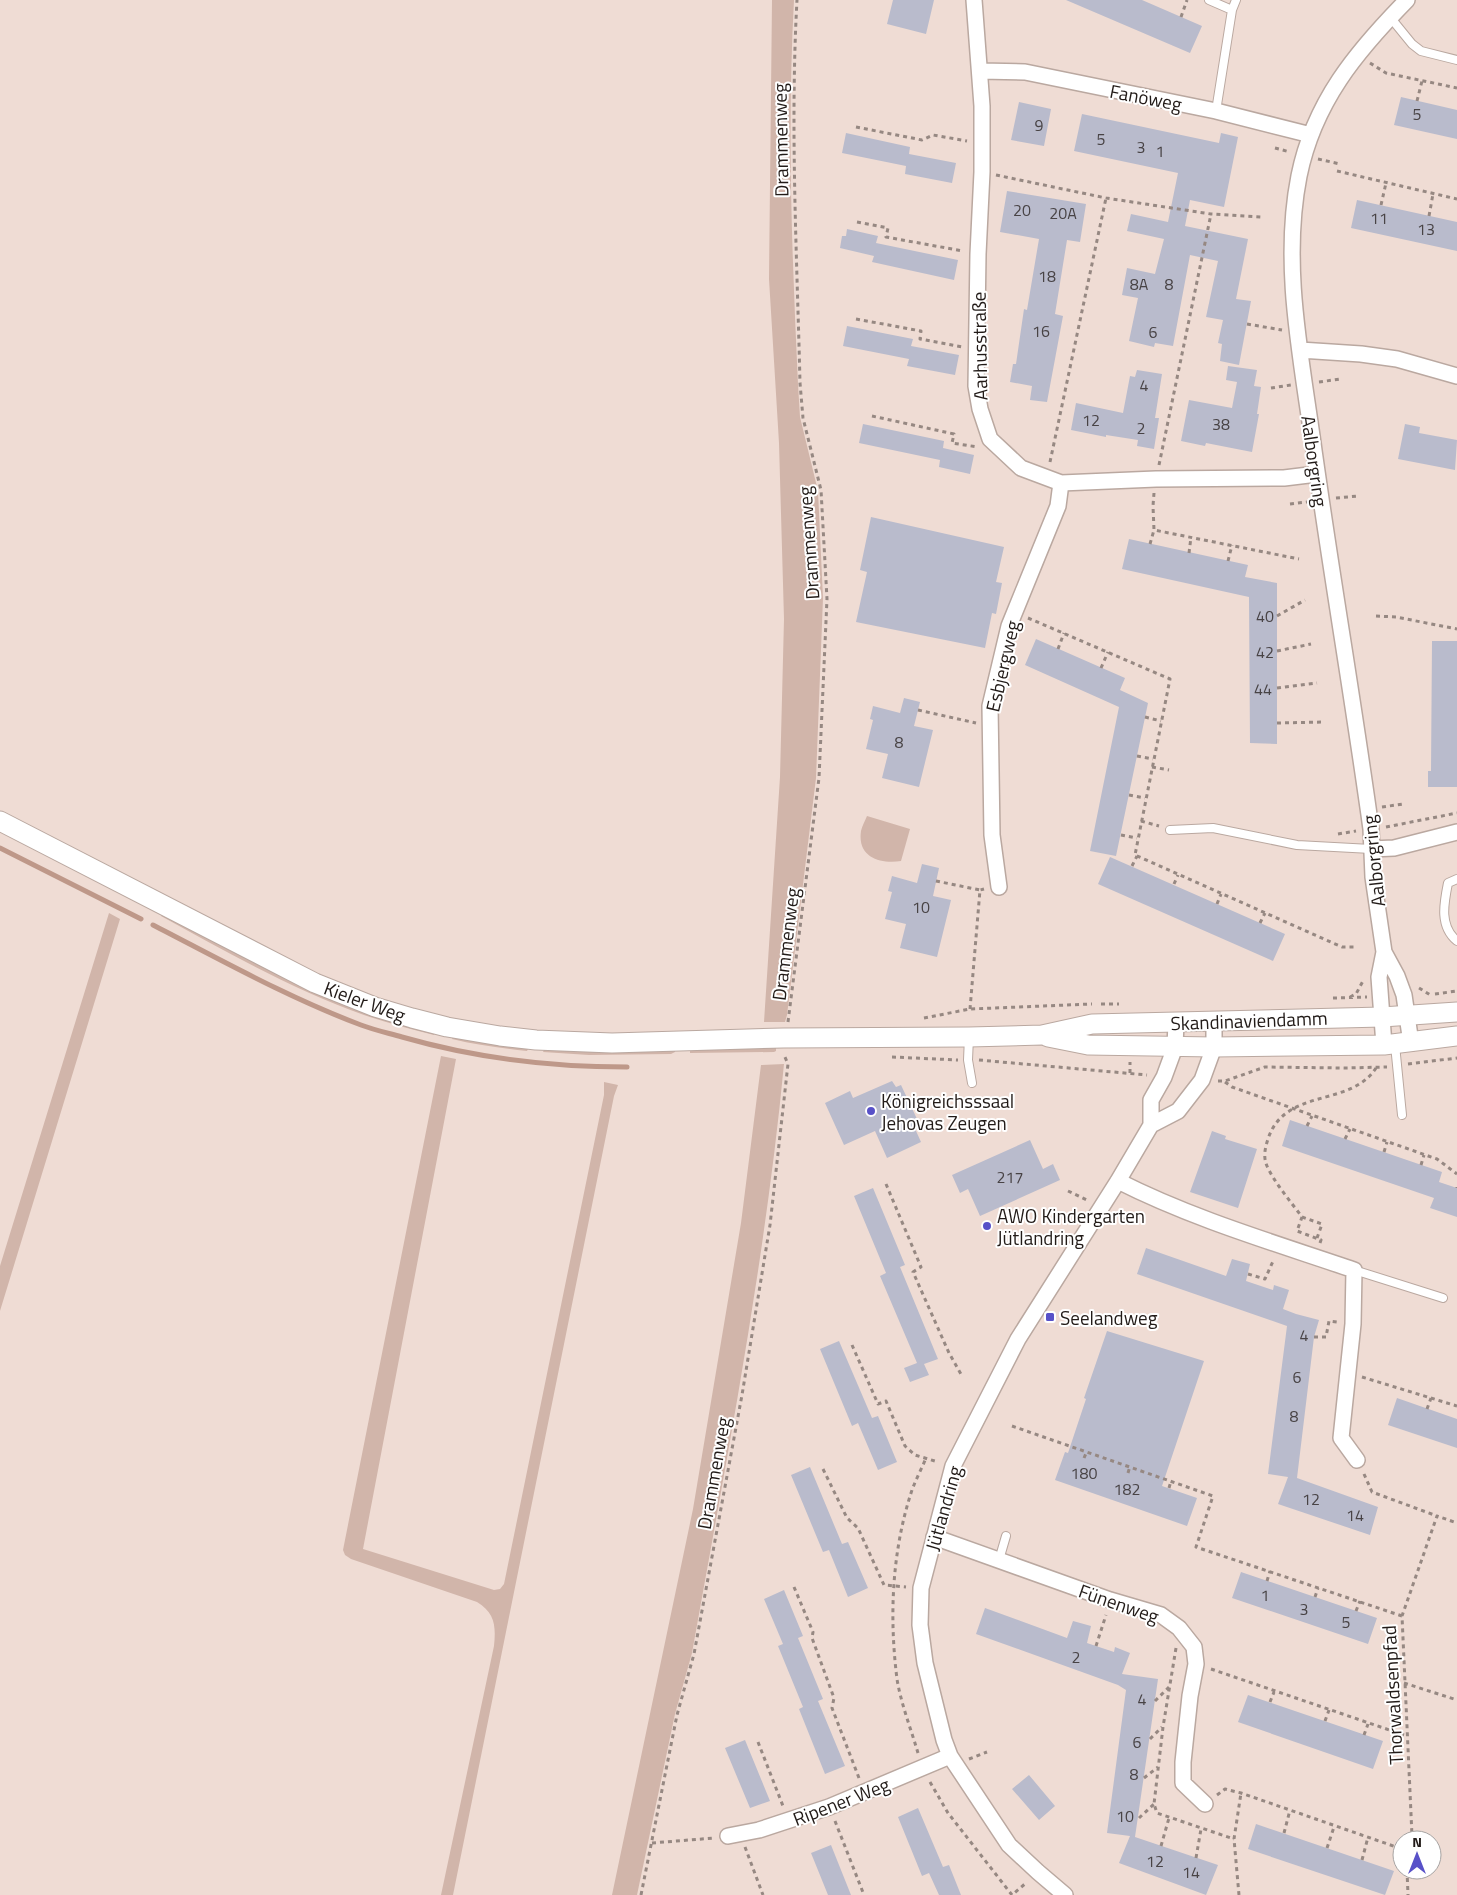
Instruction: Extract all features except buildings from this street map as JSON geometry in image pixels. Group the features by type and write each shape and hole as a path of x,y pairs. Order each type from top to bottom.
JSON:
{"street":[{"name":"Aarhusstraße","path":"974,0 980,71 982,143 976,386 980,409 990,439 1021,468 1061,483 1156,479 1284,478 1317,474"},
{"name":"Aalborgring","path":"1397,1044 1382,1017 1379,977 1384,952 1373,877 1371,829 1300,350 1294,304 1293,235 1299,176 1311,135 1331,92 1372,35 1407,0"},
{"name":"Fanöweg","path":"980,71 1025,72 1216,111 1311,135"},
{"path":"1300,350 1361,354 1396,359 1457,376"},
{"name":"Esbjergweg","path":"999,887 992,835 990,706 1006,636 1058,506 1061,483"},
{"name":"Kieler Weg","path":"0,821 316,983 375,1007 412,1018 456,1028 536,1040 612,1043 767,1039"},
{"path":"1371,849 1394,848 1457,832"},
{"name":"Aalborgring","path":"1384,952 1397,976 1404,995 1408,1016 1397,1044"},
{"name":"Skandinaviendamm","path":"767,1039 1042,1035 1088,1024 1382,1017 1457,1012"},
{"path":"1176,1022 1175,1047 1164,1076 1151,1100 1151,1125 1178,1110 1202,1080 1214,1048 1214,1022"},
{"name":"Skandinaviendamm","path":"1042,1035 1088,1045 1214,1048 1397,1044 1457,1036"},
{"name":"Jütlandring","path":"1065,1895 1009,1845 950,1756 944,1740 925,1663 920,1625 921,1588 953,1466 1018,1340 1151,1125"},
{"path":"1118,1181 1146,1195 1210,1220 1354,1270 1353,1324 1341,1438 1357,1460"},
{"name":"Fünenweg","path":"934,1537 1110,1600 1161,1615 1179,1628 1194,1648 1196,1664 1183,1762 1183,1783 1205,1804"},
{"name":"Ripener Weg","path":"735,1836 829,1807 950,1756"}],"lane":[{"path":"1209,0 1232,10"},
{"path":"1216,111 1232,10 1236,0"},
{"path":"1390,18 1412,44 1421,51 1457,60"},
{"path":"1170,830 1212,828 1314,847 1371,849"},
{"path":"1457,879 1448,883 1443,910 1451,935 1457,941"},
{"path":"970,1037 968,1060 972,1084"},
{"path":"1397,1044 1397,1066 1402,1115"},
{"path":"1354,1270 1443,1298"},
{"path":"999,1560 1006,1536"}],"path":[{"name":"Drammenweg","path":"787,1024 820,778 827,598 821,490 803,418 800,383 793,138 793,66 797,0"},
{"path":"1181,17 1187,0"},
{"path":"1357,54 1386,73 1457,88"},
{"path":"1417,101 1422,81"},
{"path":"856,127 922,140 933,135 982,143"},
{"path":"1337,171 1457,199"},
{"path":"982,172 1106,198 1211,214 1262,217"},
{"path":"1381,205 1386,183"},
{"path":"1429,216 1433,194"},
{"path":"1046,477 1106,198"},
{"path":"1150,544 1154,530 1153,506 1156,479 1211,214"},
{"path":"857,222 888,228 886,236 978,254"},
{"path":"856,319 921,331 920,339 976,350"},
{"path":"1247,324 1283,330"},
{"path":"872,416 954,434 952,443 970,447 980,446 990,439"},
{"path":"1154,530 1299,559"},
{"path":"1189,553 1192,537"},
{"path":"1228,561 1232,545"},
{"path":"1277,616 1305,600"},
{"path":"1014,612 1170,679 1134,854 1342,947 1355,947"},
{"path":"1376,616 1396,617 1457,630"},
{"path":"1058,649 1064,633"},
{"path":"1277,651 1311,644"},
{"path":"1101,668 1108,652"},
{"path":"1277,688 1317,683"},
{"path":"918,710 989,726"},
{"path":"1145,717 1161,721"},
{"path":"1277,723 1323,722"},
{"path":"1138,756 1153,759"},
{"path":"1152,767 1169,770"},
{"path":"1129,795 1145,798"},
{"path":"1338,834 1418,822 1457,813"},
{"path":"1140,821 1170,830"},
{"path":"1121,835 1137,838"},
{"path":"1132,866 1137,856"},
{"path":"1174,884 1178,875"},
{"path":"936,881 980,890 999,887"},
{"path":"980,890 970,1009 1122,1004"},
{"path":"1217,904 1221,894"},
{"path":"1260,923 1265,913"},
{"name":"Drammenweg","path":"641,1895 677,1715 694,1654 742,1395 769,1235 788,1064 783,1053"},
{"path":"1457,1058 1376,1068 1264,1067 1225,1082 1232,1087 1290,1109 1437,1159 1457,1174"},
{"path":"1317,1238 1322,1224 1302,1217 1267,1167 1265,1151 1272,1129 1284,1113 1290,1109 1364,1082 1376,1068"},
{"path":"1307,1126 1312,1116"},
{"path":"1345,1139 1350,1129"},
{"path":"1384,1152 1387,1142"},
{"path":"1421,1165 1424,1155"},
{"path":"886,1184 920,1267 913,1272 949,1353 962,1376"},
{"path":"1302,1217 1297,1231 1321,1240 1316,1257"},
{"path":"1248,1274 1265,1279 1280,1244"},
{"path":"1314,1336 1326,1336 1329,1322 1353,1324"},
{"path":"852,1345 878,1404 886,1401 904,1446 915,1454 953,1466"},
{"path":"1347,1376 1368,1378 1457,1406"},
{"path":"1427,1409 1431,1398"},
{"path":"1012,1426 1213,1496 1196,1547 1402,1616"},
{"path":"1084,1458 1087,1451"},
{"path":"1357,1460 1372,1492 1457,1523"},
{"path":"1128,1473 1130,1466"},
{"path":"822,1469 847,1518 858,1528 884,1585 921,1588"},
{"path":"1169,1488 1171,1481"},
{"name":"Thorwaldsenpfad","path":"1412,1830 1402,1616 1438,1516"},
{"path":"1267,1581 1270,1571"},
{"path":"794,1587 813,1632 812,1638 834,1698 832,1708 864,1793"},
{"path":"1315,1597 1318,1588"},
{"path":"1096,1646 1110,1600"},
{"path":"1356,1611 1360,1601"},
{"path":"1196,1664 1407,1736"},
{"path":"1404,1683 1457,1700"},
{"path":"1155,1701 1169,1686"},
{"path":"1270,1702 1274,1692"},
{"path":"1325,1721 1329,1710"},
{"path":"1364,1735 1368,1724"},
{"path":"1150,1739 1163,1727"},
{"path":"758,1742 788,1821"},
{"path":"1144,1778 1158,1767"},
{"path":"1205,1804 1225,1789 1392,1846"},
{"path":"1239,1895 1234,1839 1241,1793"},
{"path":"1139,1818 1154,1804"},
{"path":"829,1807 864,1895"},
{"path":"1284,1833 1290,1810"},
{"path":"1161,1846 1169,1818"},
{"path":"1327,1848 1334,1827"},
{"path":"1196,1858 1202,1829"},
{"path":"652,1843 735,1836 763,1895"},
{"path":"1362,1860 1368,1838"},
{"path":"1407,1880 1408,1895"}],"shaded area":[{"path":"772,0 794,0 791,96 792,240 798,384 800,417 818,491 823,598 816,778 785,1022 764,1022 780,777 784,619 779,443 769,279"},
{"path":"867,816 910,829 901,861 878,860 863,848 861,829"},
{"path":"109,913 120,919 0,1311 0,1266"},
{"path":"162,914 298,984 435,1033 434,1035 373,1018 312,994 236,957 161,916"},
{"path":"453,1036 528,1049 527,1051 480,1045 452,1039"},
{"path":"776,1048 774,1052 690,1053 690,1051 697,1050"},
{"path":"544,1050 675,1052 671,1054 589,1055 543,1052"},
{"path":"441,1056 456,1059 363,1549 494,1590 500,1589 504,1584 604,1095 604,1082 618,1085 614,1096 453,1895 441,1895 494,1646 495,1632 493,1621 488,1611 477,1602 351,1559 345,1555 343,1550"},
{"path":"784,1064 767,1212 756,1286 692,1653 675,1714 637,1895 612,1895 693,1509 741,1223 761,1065"}],"waterway":[{"path":"0,848 141,919"},
{"path":"153,925 281,991 371,1028 457,1051 485,1056 542,1063 627,1067"}],"place":[{"name":"Königreichsssaal Jehovas Zeugen","path":"871,1111"},
{"name":"AWO Kindergarten Jütlandring","path":"987,1226"},
{"name":"Seelandweg","path":"1050,1317"}]}
